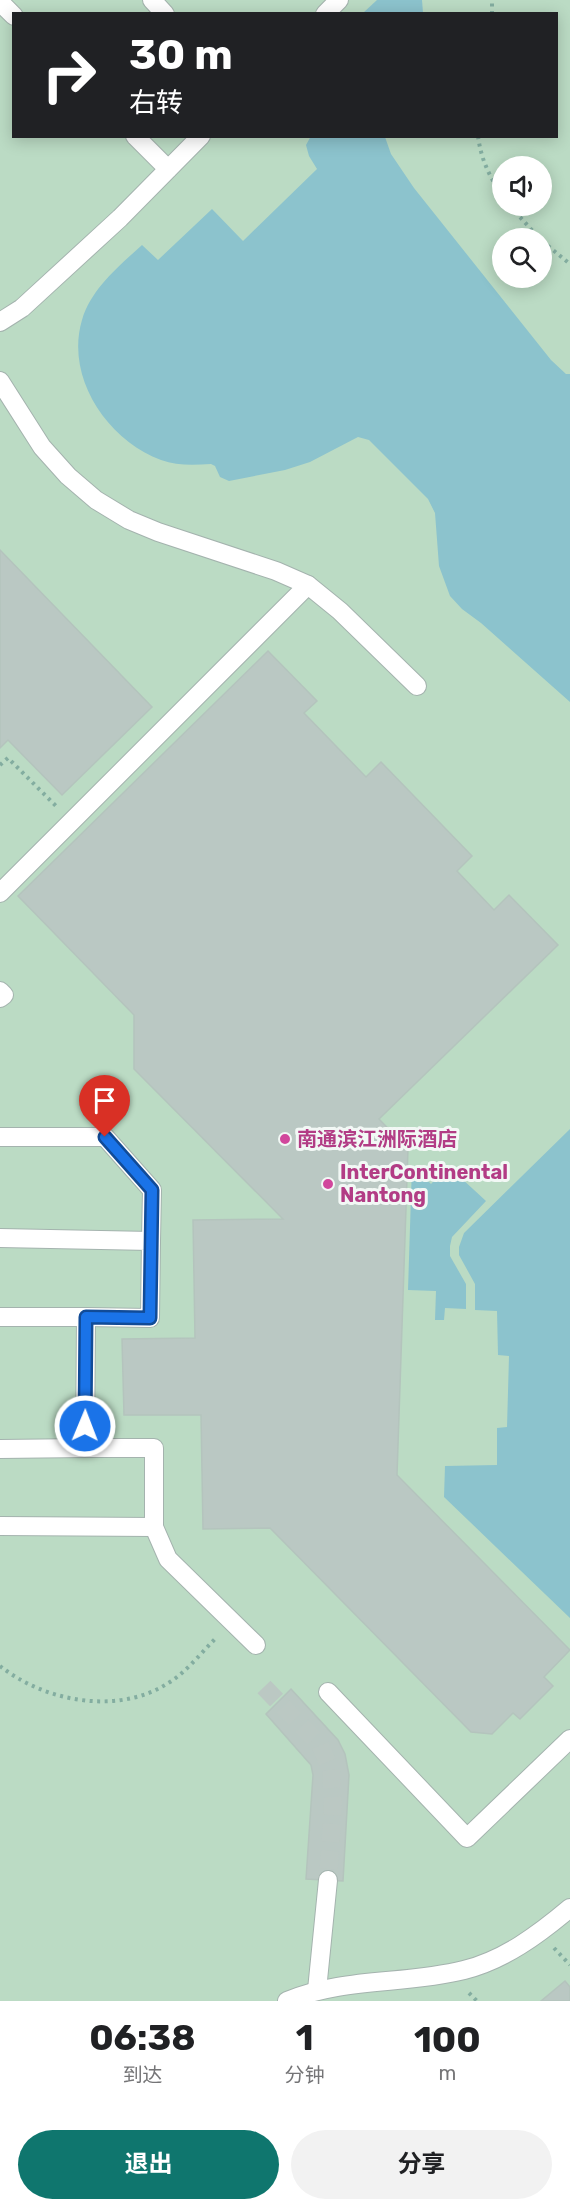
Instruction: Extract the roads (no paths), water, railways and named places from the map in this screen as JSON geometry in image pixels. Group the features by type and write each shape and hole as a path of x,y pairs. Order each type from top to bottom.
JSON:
{"street":[{"path":"152,0 163,12"},
{"path":"327,12 339,0"},
{"path":"0,2 12,14"},
{"path":"137,138 168,170"},
{"path":"0,322 22,308 120,218 199,138"},
{"path":"0,381 42,447 68,476 96,500 129,520 158,532 276,571 308,585 339,611 417,686"},
{"path":"0,893 308,585"},
{"path":"0,991 4,995 0,999"},
{"path":"0,1137 105,1137 152,1190 150,1318 0,1317"},
{"path":"0,1238 151,1241"},
{"path":"85,1448 86,1317"},
{"path":"0,1449 154,1448 154,1527 168,1559 256,1645"},
{"path":"0,1526 154,1527"},
{"path":"328,1692 467,1838 570,1739"},
{"path":"317,1990 328,1880"},
{"path":"287,2001 339,1985 466,1970 521,1946 570,1908"}],"water":[{"path":"377,0 422,0 423,12 364,12"},
{"path":"310,138 385,138 391,154 414,188 492,288 551,360 566,374 570,374 570,702 450,596 439,566 435,513 428,499 369,440 358,437 310,462 285,470 229,481 220,477 215,466 211,464 173,463 141,451 123,438 108,422 95,404 85,384 78,342 82,320 99,288 124,261 142,245 158,260 212,209 243,241 317,169 309,156 306,145"},
{"path":"570,1129 570,1618 444,1497 445,1466 497,1465 497,1428 507,1427 509,1356 498,1355 497,1311 475,1310 475,1284 459,1255 459,1247 464,1233"},
{"path":"412,1165 431,1184 448,1166 486,1201 452,1237 450,1256 466,1284 466,1309 445,1308 444,1320 435,1320 436,1291 408,1290"}],"tunnel":[{"path":"264,1687 320,1745 331,1770 333,1804 328,1880"}],"place":[{"name":"南通滨江洲际酒店","path":"285,1139"},
{"name":"InterContinental Nantong","path":"328,1184"}]}
